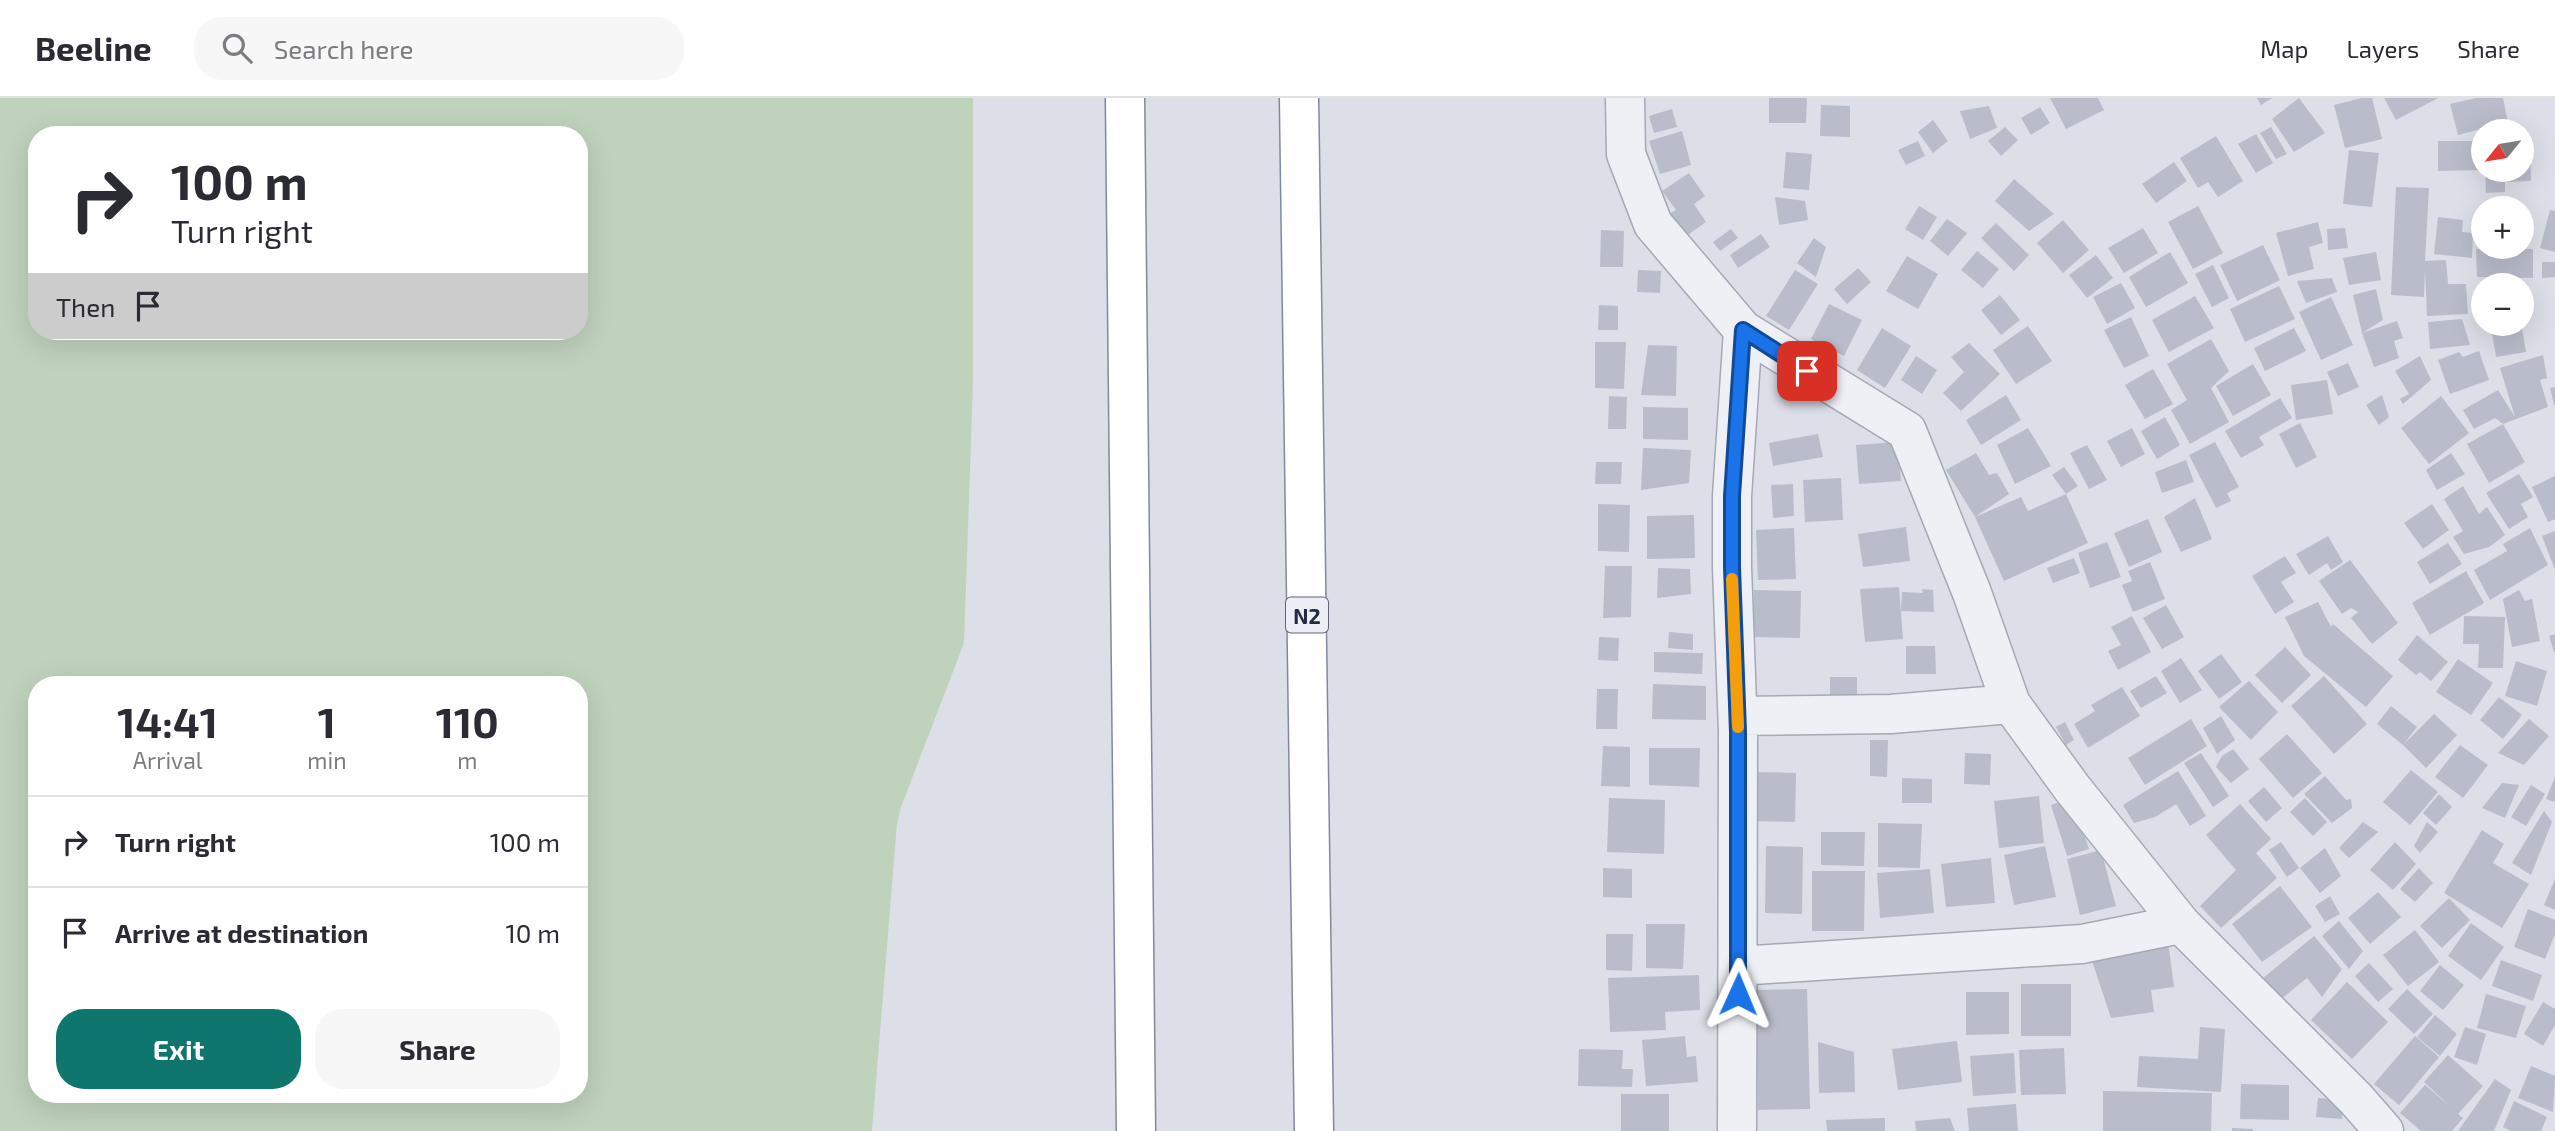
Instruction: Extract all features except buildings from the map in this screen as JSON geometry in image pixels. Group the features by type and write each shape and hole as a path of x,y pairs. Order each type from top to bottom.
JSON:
{"highway":[{"path":"1125,98 1136,1131"},
{"name":"N2","path":"1300,98 1314,1131"}],"street":[{"path":"1625,98 1626,154 1653,224 1743,330 1907,431 1972,593 2011,704 2080,798 2181,924 2384,1131"},
{"path":"1737,1131 1738,716 1732,597 1732,508 1743,330"},
{"path":"1738,716 1891,713 2011,704"},
{"path":"1738,967 2082,944 2181,924"}],"green space":[{"path":"0,98 973,98 973,382 964,643 897,823 872,1131 0,1131"}],"slow traffic":[{"path":"1732,579 1738,727"}],"route":[{"path":"1738,994 1738,732 1732,597 1732,496 1743,330 1807,371"}]}
